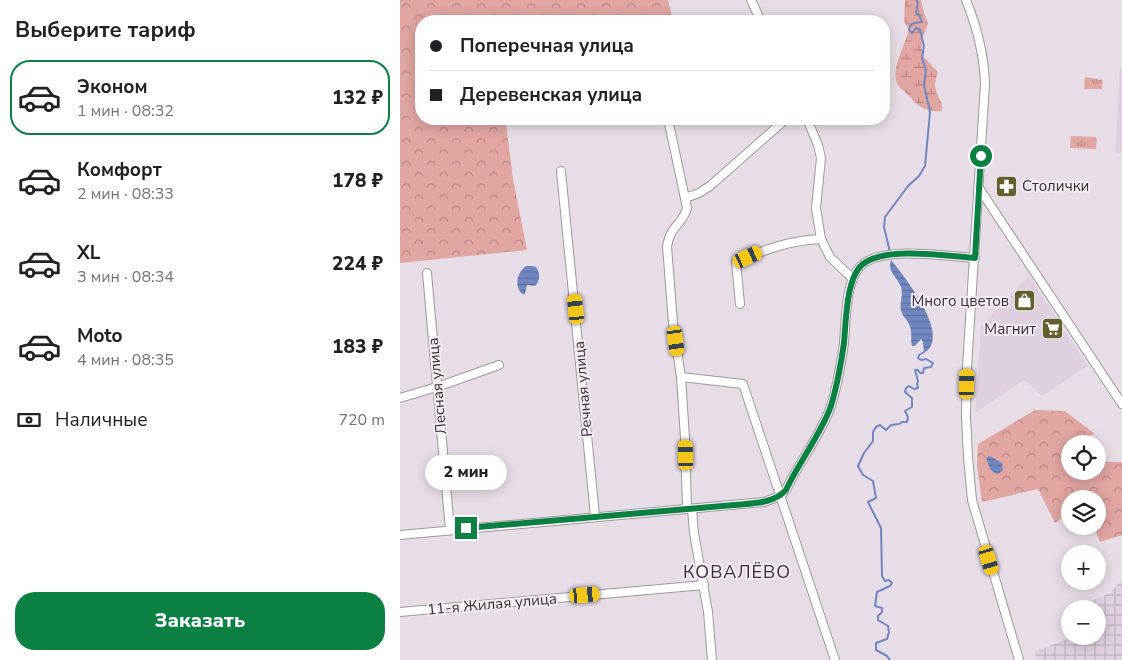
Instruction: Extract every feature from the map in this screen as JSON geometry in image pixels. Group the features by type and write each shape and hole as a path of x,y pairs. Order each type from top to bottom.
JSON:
{"street":[{"path":"751,0 757,15"},
{"path":"966,0 977,29 985,68 966,401 969,479 978,524 1019,660"},
{"path":"669,125 686,208 684,217 669,235 667,246 673,323 681,377 689,509 704,585 712,660 705,660"},
{"path":"685,198 699,193 710,186 779,125"},
{"path":"810,125 818,144 821,158 816,208 821,240 830,258 853,279"},
{"name":"Речная улица","path":"561,172 595,516"},
{"path":"979,188 1122,404"},
{"path":"977,212 987,210 996,214"},
{"path":"740,304 736,262 760,251 784,244 806,240 821,240"},
{"path":"400,535 764,502 780,496 786,490 831,407 853,279 858,268 865,262 893,254 975,258"},
{"name":"Лесная улица","path":"427,273 450,530"},
{"path":"400,398 499,366"},
{"path":"681,377 743,384 835,660"},
{"name":"11-я Жилая улица","path":"400,612 704,585"}],"shaded area":[{"path":"1122,68 1122,153 1115,152 1120,69"},
{"path":"1027,278 1030,278 1088,366 1042,396 1024,380 975,413 981,327"},
{"path":"1122,580 1122,660 1037,660 1035,652 1061,641 1061,645 1106,645 1106,600 1093,600 1110,593"}],"green space":[{"path":"400,0 668,0 672,15 415,15 415,125 506,125 513,179 527,250 400,263"},
{"path":"905,0 921,0 928,23 922,40 922,55 938,72 935,86 942,104 942,111 933,111 921,107 897,83 896,68 909,30 904,21"},
{"path":"1085,77 1103,80 1102,89 1084,89"},
{"path":"1071,136 1095,137 1097,139 1096,149 1070,148"},
{"path":"1035,410 1065,411 1095,434 1061,435 1061,480 1106,480 1106,461 1122,462 1122,535 1100,542 1097,535 1106,535 1106,490 1061,490 1061,519 1055,523 1038,489 982,502 977,465 978,444"}],"water":[{"path":"891,260 915,292 930,321 933,334 931,345 924,353 921,339 915,346 912,346 910,327 901,310 902,290 891,271"},
{"path":"526,266 536,267 539,279 535,286 527,285 525,294 522,294 517,283 520,272"},
{"path":"990,456 1002,463 1003,470 998,474 990,468 986,458"}],"waterway":[{"path":"890,252 884,227 885,217 925,166 930,112 924,85 926,70 922,58 924,46 920,30 916,28 912,33 909,30 910,26 914,23 922,22 916,13 918,3 916,0"},
{"path":"890,660 887,656 876,650 876,643 887,639 889,632 888,626 878,620 882,608 875,606 877,592 890,586 892,583 889,580 885,581 882,576 881,528 868,502 876,498 873,481 863,475 858,466 864,453 873,441 873,432 876,427 880,425 886,430 891,425 907,422 908,417 905,411 912,407 912,398 905,392 906,388 909,386 914,389 918,388 915,370 923,373 924,368 931,367 933,363 926,359 921,360 918,358 924,352"}],"place":[{"name":"Столички","path":"1006,186"},
{"name":"Много цветов","path":"1025,301"},
{"name":"Магнит","path":"1052,329"}],"district":[{"name":"КОВАЛЁВО","path":"737,572"}],"route":[{"path":"466,528 764,502 780,496 786,490 831,407 843,344 848,301 853,279 858,268 874,258 902,253 975,258 981,156"}]}
